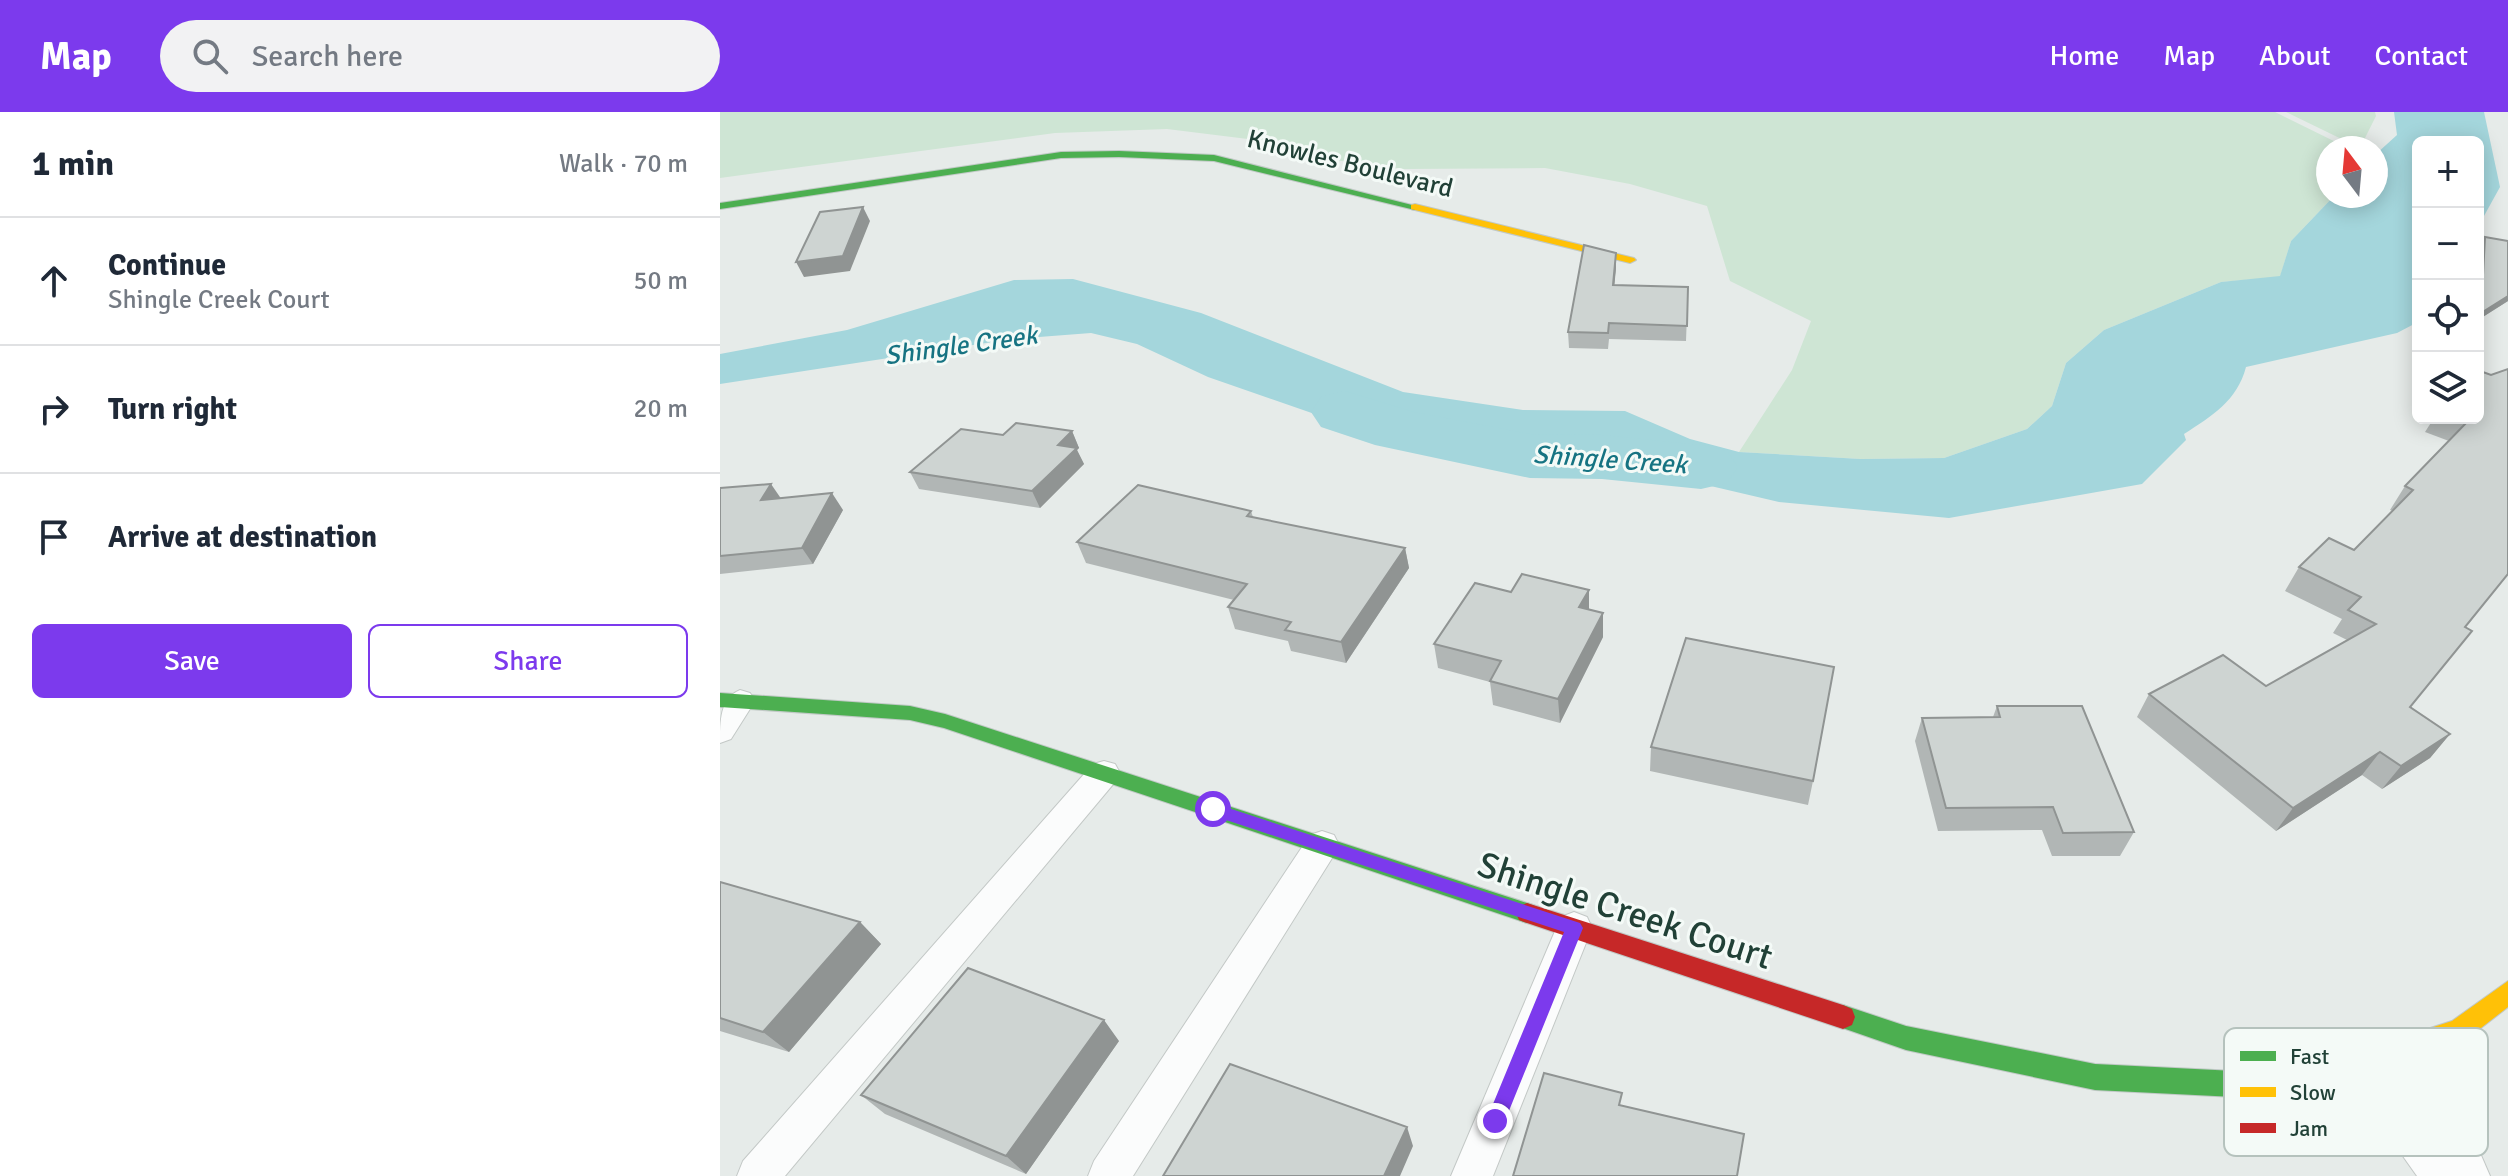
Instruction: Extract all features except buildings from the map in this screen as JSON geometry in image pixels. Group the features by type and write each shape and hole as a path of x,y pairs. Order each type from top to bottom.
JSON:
{"street":[{"name":"Knowles Boulevard","path":"720,206 1061,155 1114,152 1166,154 1214,158 1630,260"},
{"name":"Shingle Creek Court","path":"730,700 910,713 945,721 1906,1038 2095,1077 2224,1083"},
{"name":"Shingle Creek Court","path":"2462,1028 2508,992"},
{"path":"2442,1156 2457,1176"}],"lane":[{"path":"720,731 730,700"},
{"path":"758,1176 1104,773"},
{"path":"1109,1176 1322,845"},
{"path":"1472,1176 1574,928"}],"green space":[{"path":"720,112 2275,112 2324,136 2316,136 2316,208 2323,208 2291,241 2280,277 2221,282 2104,330 2066,363 2052,406 2027,429 1944,458 1861,459 1739,452 1792,370 1811,321 1730,281 1707,206 1630,184 1545,168 1404,169 1334,160 1264,141 1167,129 1055,133 720,178"},
{"path":"2286,112 2375,112 2366,136 2335,136"}],"water":[{"path":"2394,112 2484,112 2500,187 2484,216 2484,136 2412,136 2412,325 2397,333 2246,367 2230,398 2214,414 2184,434 2186,440 2142,484 1949,518 1779,502 1591,458 1451,441 1329,419 1208,377 1137,344 1091,333 1012,339 720,384 720,354 847,330 1014,280 1073,279 1201,313 1403,392 1523,410 1625,411 1690,439 1739,452 1861,459 1944,458 2027,429 2052,406 2066,363 2104,330 2221,282 2280,276 2291,241 2323,208 2388,208 2388,143 2397,135"}],"waterway":[{"name":"Shingle Creek","path":"1345,412 1400,430 1530,456 1602,457 1701,467"}],"traffic: fast":[{"path":"720,206 1061,155 1119,154 1214,158 1415,207"},
{"path":"720,700 910,713 945,721 1527,913"},
{"path":"1843,1017 1906,1038 2095,1077 2224,1083"}],"traffic: slow":[{"path":"1415,207 1630,260"},
{"path":"2462,1028 2508,992"}],"traffic: jam":[{"path":"1527,913 1843,1017"}],"route":[{"path":"1213,809 1574,928 1495,1121"}]}
